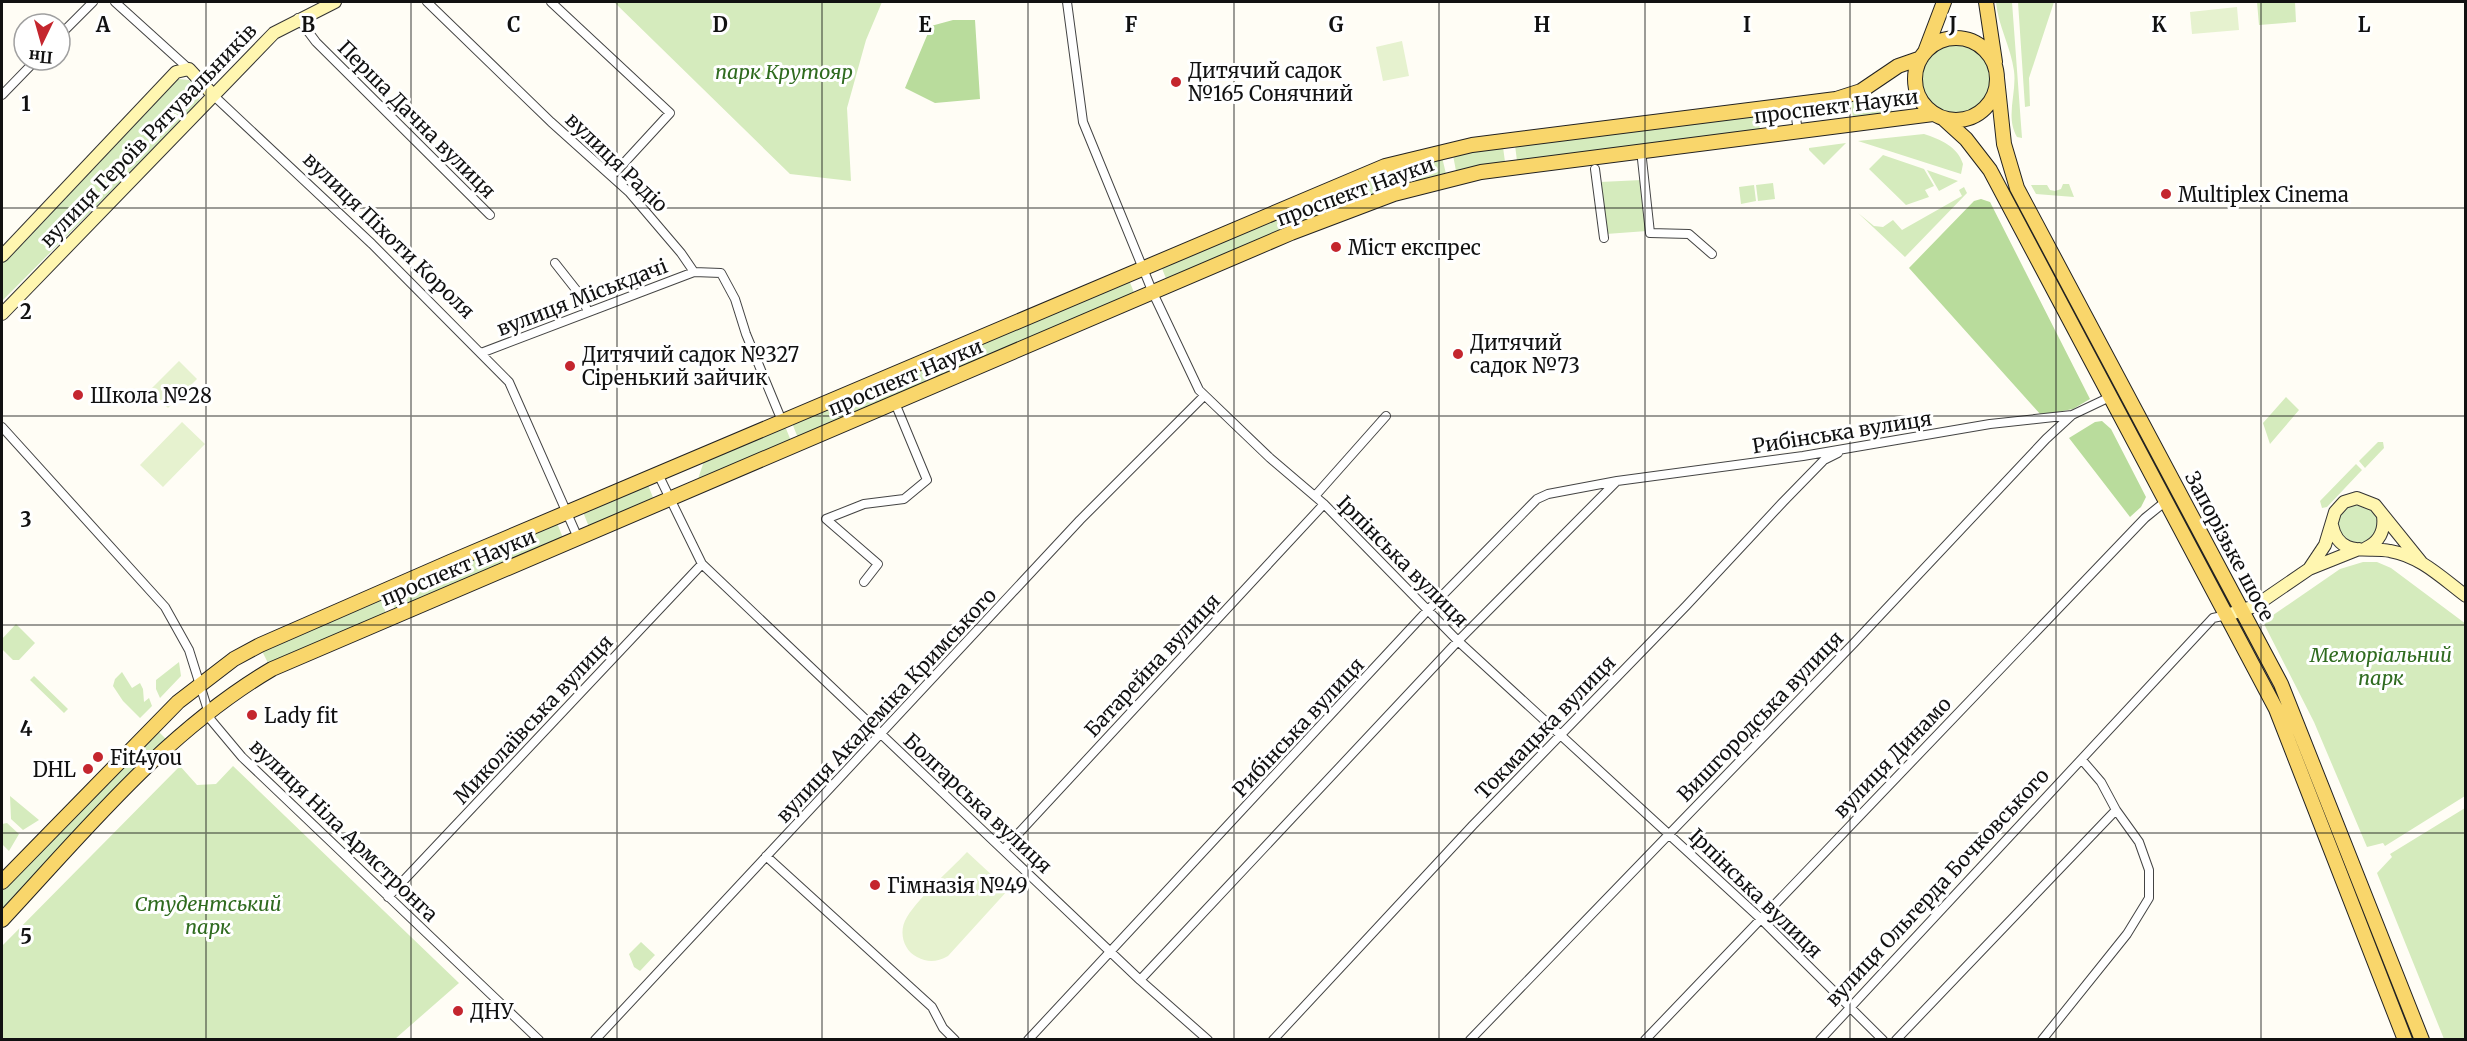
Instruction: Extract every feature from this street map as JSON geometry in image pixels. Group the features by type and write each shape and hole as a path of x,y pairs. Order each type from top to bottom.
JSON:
{"main road":[{"name":"вулиця Героїв Рятувальників","path":"2,314 274,33 298,18 335,2"},
{"path":"1923,55 1947,39 1960,38 1983,48 1996,73 1992,99 1985,109 1964,120 1938,117 1925,107 1915,88 1916,68 1944,2"},
{"name":"Запорізьке шосе","path":"1986,2 2004,144 2017,188 2295,715 2422,1040"},
{"name":"проспект Науки","path":"2,882 140,739 200,684 260,645 567,512 1385,166 1430,154 1510,140 1794,105 1852,94 1898,66 1923,55"},
{"name":"вулиця Піхоти Короля","path":"189,69 213,95"},
{"name":"вулиця Героїв Рятувальників","path":"2,256 167,80 176,72 189,69"},
{"name":"проспект Науки","path":"2,920 145,768 207,711 243,686 301,655 1291,233 1419,186 1480,171 1798,131 1938,117"},
{"name":"Запорізьке шосе","path":"1938,117 1972,145 1990,170 2276,709 2405,1040"},
{"path":"2309,569 2325,545 2335,512 2350,499 2370,501 2421,562 2466,596"},
{"path":"2309,569 2376,542 2382,533 2383,516"},
{"path":"2332,525 2339,541 2348,547 2394,552 2421,562"},
{"name":"вулиця Ольгерда Бочковського","path":"2227,615 2255,606 2309,569"}],"street":[{"path":"72,23 93,2"},
{"name":"вулиця Піхоти Короля","path":"115,2 189,69"},
{"name":"вулиця Радіо","path":"427,2 645,209 681,253 694,273"},
{"path":"551,2 670,113 612,176"},
{"name":"Ірпінська вулиця","path":"1066,2 1083,122 1153,292 1204,396 1324,504 1458,641 1669,832 1760,918 1882,1040"},
{"name":"Перша Дачна вулиця","path":"298,18 316,42 490,215"},
{"path":"2,95 24,72"},
{"name":"вулиця Піхоти Короля","path":"213,95 317,191 509,382 578,538"},
{"path":"1794,105 1798,131"},
{"path":"1641,150 1650,233 1689,234 1712,255"},
{"path":"1596,169 1604,238"},
{"path":"555,263 581,296 588,312"},
{"path":"694,273 722,273 735,299 746,334 782,421"},
{"name":"вулиця Міськдачі","path":"481,353 694,273"},
{"name":"вулиця Академіка Кримського","path":"595,1040 1080,520 1204,396"},
{"path":"2072,415 2110,397"},
{"path":"864,582 878,564 826,519 864,504 904,499 927,480 895,403"},
{"name":"Рибінська вулиця","path":"1028,1040 1427,611 1537,499 1548,494 1617,481 1849,448 1990,424 2072,415"},
{"name":"Вишгородська вулиця","path":"1470,1040 2072,415"},
{"path":"1314,496 1386,416"},
{"name":"вулиця Ніла Армстронга","path":"2,427 165,607 189,650 211,720 242,757 539,1040"},
{"name":"Токмацька вулиця","path":"1273,1040 1561,733 1824,460 1849,448"},
{"name":"Болгарська вулиця","path":"658,474 702,564 1140,980 1208,1040"},
{"path":"1140,980 1458,641 1617,481"},
{"name":"вулиця Динамо","path":"1645,1040 2145,518 2166,501"},
{"name":"Батарейна вулиця","path":"1004,849 1324,504"},
{"name":"Миколаївська вулиця","path":"388,897 702,564"},
{"name":"вулиця Ольгерда Бочковського","path":"1820,1040 2213,618 2227,615"},
{"path":"2042,1040 2127,934 2149,898 2149,870 2139,842 2116,810 2101,782 2082,760"},
{"path":"1896,1040 2116,810"},
{"path":"766,856 932,1007 943,1029 955,1040"}],"green space":[{"name":"парк Крутояр","path":"614,2 882,2 866,40 847,108 851,181 790,174"},
{"path":"1996,2 2012,2 2022,138 2017,137 2012,121 2014,71"},
{"path":"2018,2 2054,2 2029,78 2030,106 2025,107"},
{"path":"2257,2 2295,2 2296,22 2259,25"},
{"path":"2237,7 2239,30 2192,34 2190,12"},
{"path":"953,20 975,20 980,99 935,103 905,88 931,26"},
{"path":"1402,41 1409,76 1383,81 1376,47"},
{"path":"1964,44 1977,50 1986,59 1990,65 1992,79 1990,93 1982,104 1971,112 1950,114 1932,104 1924,93 1922,72 1932,54 1943,46"},
{"path":"179,79 189,80 201,92 198,104 2,301 2,264 169,86"},
{"path":"1890,97 1892,113 1853,118 1851,102"},
{"path":"1758,115 1760,130 1517,161 1515,145"},
{"path":"1924,134 1953,148 1963,164 1961,174 1858,141"},
{"path":"1846,143 1824,165 1809,150 1809,148"},
{"path":"1503,147 1505,162 1456,171 1453,155"},
{"path":"1883,155 1924,169 1934,186 1925,190 1929,197 1906,205 1869,169"},
{"path":"1442,157 1446,174 1393,188 1290,229 1284,213 1387,172"},
{"path":"1927,170 1958,181 1939,191"},
{"path":"1642,180 1647,231 1606,234 1600,182"},
{"path":"1773,183 1775,199 1758,201 1756,185"},
{"path":"2063,184 2069,184 2074,197 2036,194 2031,185 2047,185 2050,190 2055,191 2061,189"},
{"path":"1754,185 1756,201 1741,204 1739,187"},
{"path":"1964,187 1967,193 1905,257 1858,213 1874,226 1883,227 1893,220 1902,230 1962,196 1959,190"},
{"path":"1981,199 1990,202 2090,399 2073,409 2041,415 1909,268 1974,201"},
{"path":"1278,216 1284,231 1167,281 1161,266"},
{"path":"1129,280 1135,295 937,379 930,364"},
{"path":"179,361 197,379 168,408 150,390"},
{"path":"921,368 927,383 798,438 792,423"},
{"path":"2286,397 2299,410 2270,444 2263,423"},
{"path":"2102,421 2111,429 2146,497 2141,507 2130,517 2069,438 2095,422"},
{"path":"182,422 205,444 163,487 140,465"},
{"path":"785,426 791,441 697,482 704,461"},
{"path":"2378,442 2383,442 2384,448 2365,468 2359,461"},
{"path":"2356,464 2362,470 2327,507 2322,508 2320,501"},
{"path":"648,485 654,500 589,527 583,512"},
{"path":"2358,503 2373,509 2379,524 2373,539 2358,545 2343,539 2337,524 2343,509"},
{"path":"557,523 563,538 395,609 389,595"},
{"name":"Меморіальний парк","path":"2363,562 2377,562 2391,568 2466,624 2465,796 2385,846 2383,843 2367,847 2314,722 2263,622 2340,569"},
{"path":"380,599 386,613 269,665 262,651"},
{"path":"16,624 35,643 19,660 13,660 2,649 2,639"},
{"path":"179,662 181,676 160,698 156,689 156,680"},
{"path":"122,672 132,688 140,683 144,702 149,698 152,706 140,718 123,701 113,686 115,679"},
{"path":"34,676 68,709 64,713 30,680"},
{"path":"157,730 168,741 2,912 2,890"},
{"name":"Студентський парк","path":"180,766 197,785 216,784 233,766 459,983 395,1039 2,1039 2,946"},
{"path":"10,796 39,820 23,830 11,819"},
{"path":"2465,808 2465,1039 2444,1039 2377,873 2392,857 2390,854"},
{"path":"7,823 19,834 9,851 2,844 2,824"},
{"path":"967,852 1008,890 948,956 932,961 921,959 912,954 905,945 904,922 920,900"},
{"path":"641,942 655,955 640,971 634,967 629,954"}],"place":[{"name":"Дитячий садок №165 Сонячний","path":"1176,82"},
{"name":"Multiplex Cinema","path":"2166,194"},
{"name":"Міст експрес","path":"1336,247"},
{"name":"Дитячий садок №73","path":"1458,354"},
{"name":"Дитячий садок №327 Сіренький зайчик","path":"570,366"},
{"name":"Школа №28","path":"78,395"},
{"name":"Lady fit","path":"252,715"},
{"name":"Fit4you","path":"98,757"},
{"name":"DHL","path":"88,769"},
{"name":"Гімназія №49","path":"875,885"},
{"name":"ДНУ","path":"458,1011"}]}
